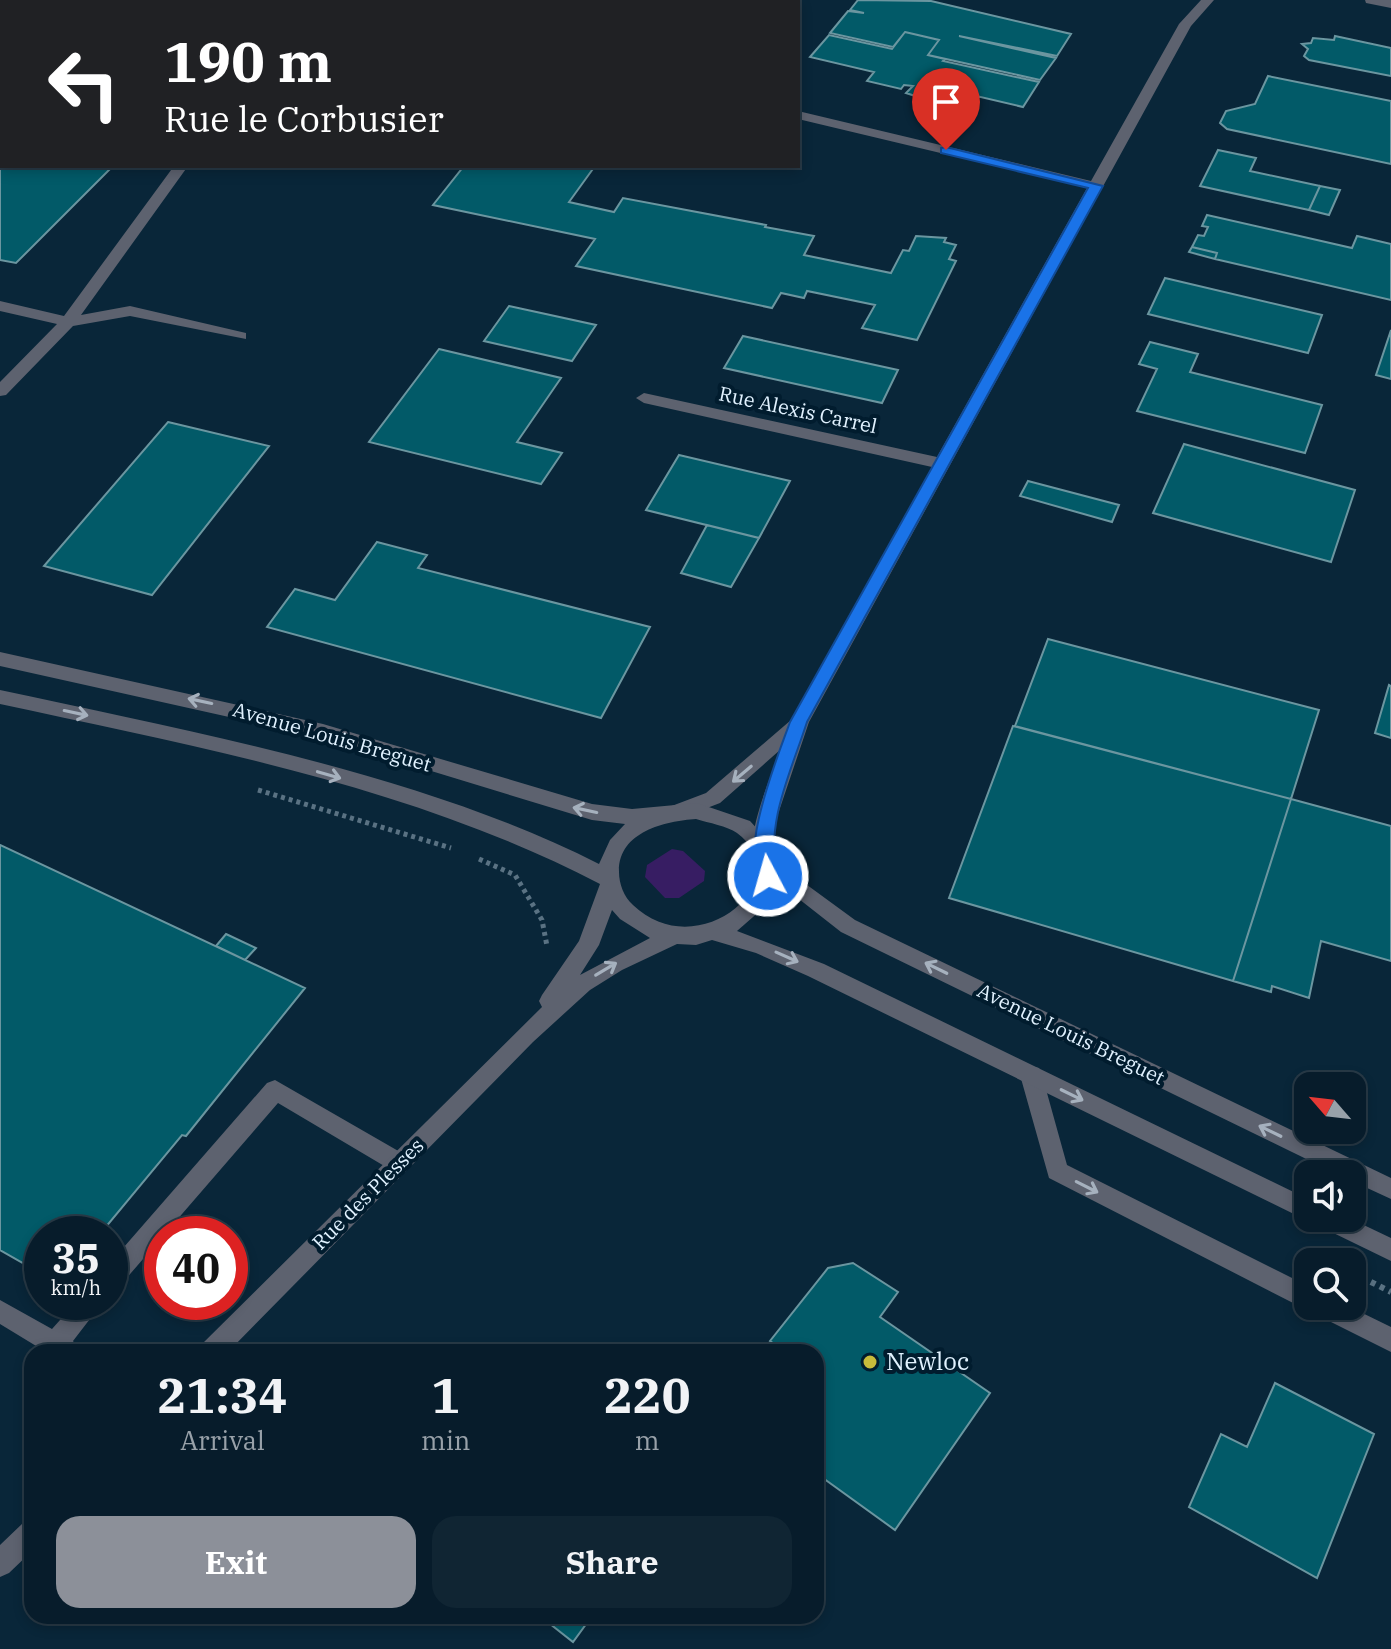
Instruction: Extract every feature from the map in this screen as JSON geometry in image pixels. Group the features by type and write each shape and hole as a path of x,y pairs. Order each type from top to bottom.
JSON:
{"street":[{"path":"799,722 713,798 639,824 622,840 611,858 610,883 619,904 634,919 676,935 713,932 735,924 752,910 763,894 768,876 764,853 768,814 799,722 1185,24 1208,0"},
{"path":"1371,0 1391,4"},
{"path":"800,115 1096,186"},
{"path":"0,391 68,322 180,168"},
{"path":"0,306 68,322 130,311 240,336"},
{"name":"Rue Alexis Carrel","path":"644,398 943,464"},
{"name":"Avenue Louis Breguet","path":"0,659 309,728 592,812 632,817 669,813"},
{"name":"Avenue Louis Breguet","path":"0,697 203,742 443,808 509,829 610,883"},
{"path":"669,813 717,815 750,834 764,853"},
{"name":"Avenue Louis Breguet","path":"764,853 806,895 848,926 1391,1189"},
{"name":"Rue des Plesses","path":"525,1036 588,945 610,883"},
{"path":"713,932 761,946 816,970 1294,1203"},
{"name":"Rue des Plesses","path":"219,1344 525,1036 582,984 614,964 676,935"},
{"path":"1031,1075 1057,1171 1294,1291"},
{"path":"128,1259 275,1090 399,1163"},
{"path":"1354,1232 1391,1250"},
{"path":"0,1311 55,1344"},
{"path":"65,1344 80,1320"},
{"path":"1352,1320 1391,1340"},
{"path":"0,1564 24,1540"}],"path":[{"path":"249,787 459,851"},
{"path":"473,857 515,875 542,920 549,955"},
{"path":"1366,1279 1391,1292"}],"shaded area":[{"path":"672,849 683,851 705,871 704,881 679,898 665,898 645,877 647,865"}],"building":[{"path":"858,0 931,1 1071,34 1057,56 959,36 1056,58 1040,80 928,55 939,40 905,32 893,47 830,33 848,11 864,13 850,10"},
{"path":"905,32 939,40 928,55 945,59 943,61 1039,82 1023,107 919,85 977,98 968,110 958,110 906,93 913,86 904,85 901,89 867,81 874,72 810,57 829,35 892,49"},
{"path":"1335,36 1391,48 1391,76 1309,60 1304,56 1308,49 1302,44 1311,43 1313,38 1334,40"},
{"path":"1268,76 1391,101 1391,164 1227,129 1220,123 1226,111 1255,104"},
{"path":"1218,150 1256,158 1250,171 1320,186 1309,210 1200,186"},
{"path":"0,168 111,168 16,263 0,260"},
{"path":"462,168 594,168 569,202 614,212 623,198 766,225 814,236 804,255 891,273 903,250 909,251 916,236 946,238 944,242 956,245 949,259 956,261 917,340 862,328 875,305 807,291 804,298 781,293 772,308 576,266 595,239 433,205"},
{"path":"1320,186 1340,190 1329,215 1309,210"},
{"path":"1207,215 1352,248 1357,236 1391,244 1391,300 1215,259 1217,253 1192,247 1198,235 1204,236 1208,227 1202,226"},
{"path":"1192,247 1217,253 1215,259 1189,252"},
{"path":"1165,278 1322,315 1308,353 1148,314"},
{"path":"509,306 596,325 572,361 484,341"},
{"path":"1391,330 1391,379 1376,375"},
{"path":"743,336 898,370 882,403 724,368"},
{"path":"1150,342 1198,354 1190,372 1322,405 1305,453 1137,411 1157,369 1139,364"},
{"path":"439,349 561,378 517,442 562,453 541,484 369,442"},
{"path":"168,422 269,446 152,595 44,566"},
{"path":"1184,444 1355,490 1331,562 1153,513"},
{"path":"679,455 790,481 759,538 646,510"},
{"path":"1028,481 1119,505 1112,522 1020,496"},
{"path":"707,525 759,538 731,587 681,573"},
{"path":"377,542 427,555 418,568 650,627 601,718 267,627 295,589 335,600"},
{"path":"1048,639 1319,710 1291,799 1015,726"},
{"path":"1391,686 1391,738 1375,733"},
{"path":"1013,726 1291,799 1233,981 949,898"},
{"path":"1291,799 1391,826 1391,961 1321,941 1309,998 1272,986 1271,992 1233,981"},
{"path":"0,845 305,988 186,1136 182,1135 115,1216 24,1216 24,1264 0,1250"},
{"path":"226,934 256,948 245,960 216,946"},
{"path":"853,1263 898,1292 880,1317 990,1393 895,1530 824,1479 824,1344 774,1344 770,1341 828,1268"},
{"path":"1275,1383 1374,1434 1317,1578 1189,1507 1221,1434 1247,1447"},
{"path":"550,1624 586,1624 573,1642"}],"place":[{"name":"Newloc","path":"870,1362"}],"route":[{"path":"768,876 762,848 768,814 799,722 1096,186 946,150"}]}
